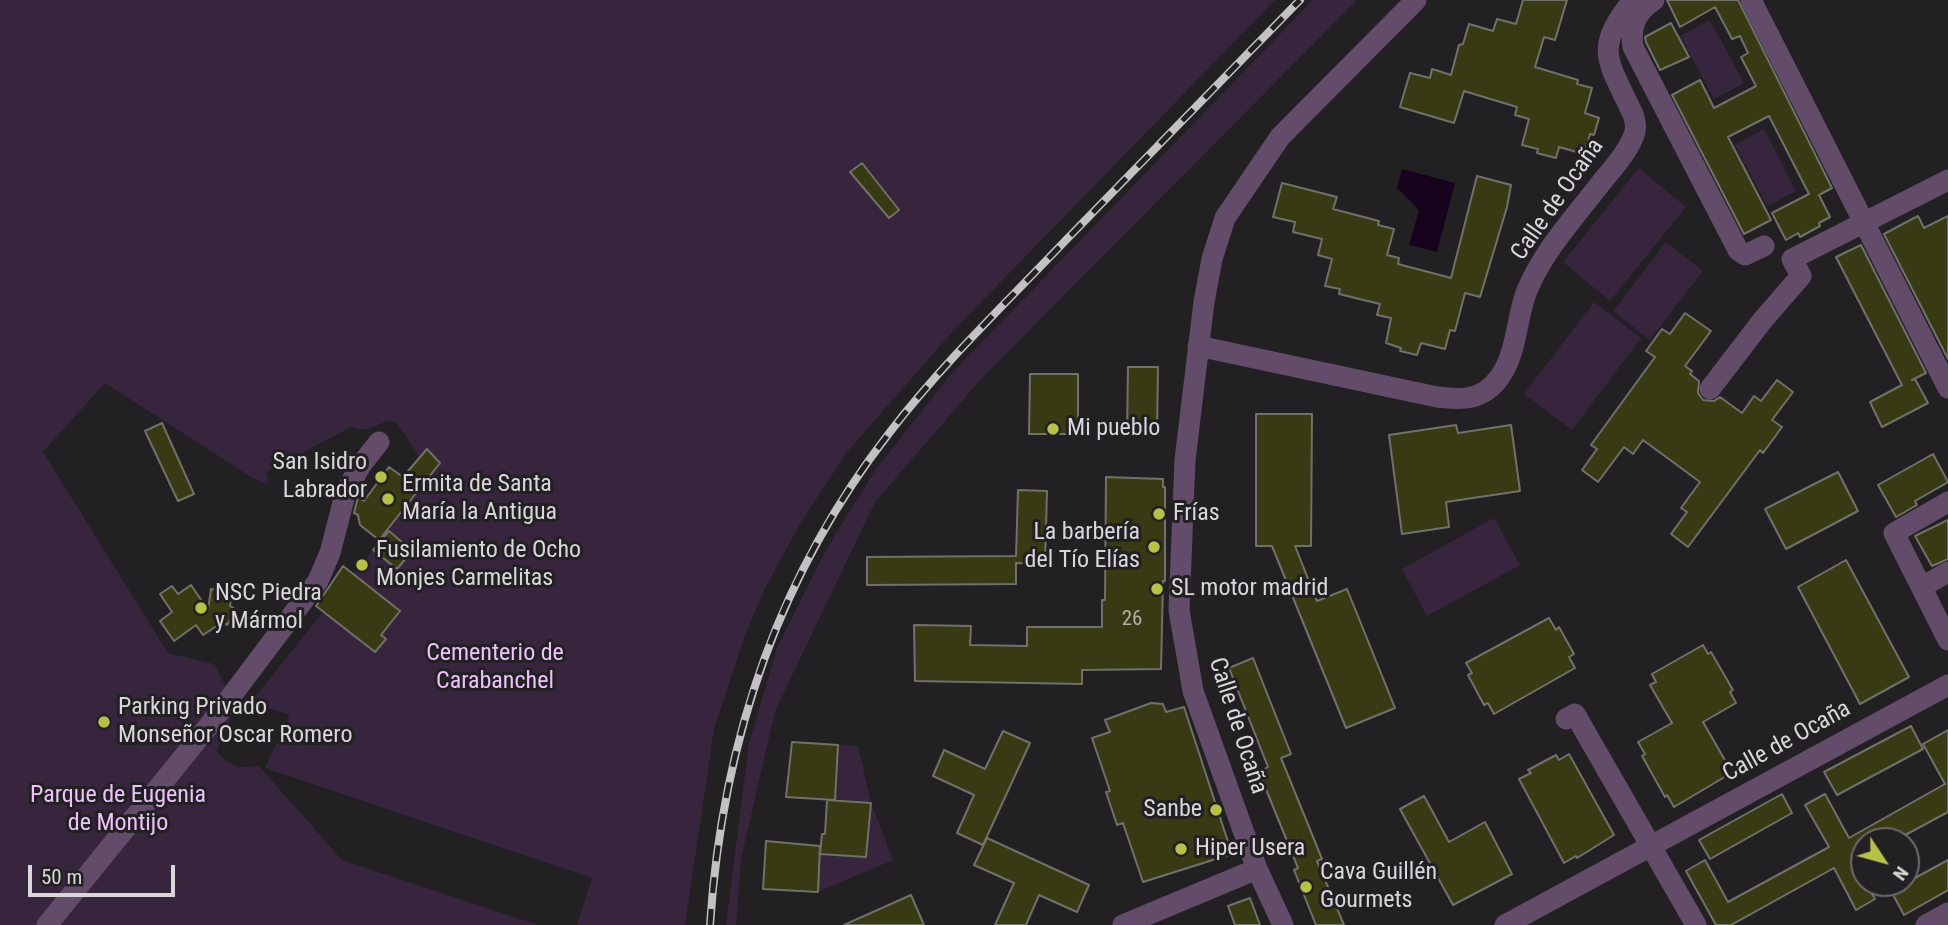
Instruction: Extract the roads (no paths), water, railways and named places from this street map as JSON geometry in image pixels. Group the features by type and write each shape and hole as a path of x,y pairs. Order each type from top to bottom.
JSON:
{"street":[{"name":"Calle de Ocaña","path":"1283,925 1257,869 1193,691 1179,610 1185,460 1198,346 1212,260 1225,218 1280,137 1416,0"},
{"name":"Calle de Ocaña","path":"1198,346 1437,397 1462,400 1483,394 1499,379 1510,357 1526,293 1546,255 1625,153 1635,134 1635,118 1609,62 1608,48 1614,24 1633,0"},
{"path":"1654,0 1635,20 1631,32 1633,47 1738,250 1745,254 1764,246"},
{"path":"1751,0 1948,388"},
{"path":"1710,389 1762,321 1801,276 1792,259 1948,180"},
{"path":"47,925 211,723 318,581 330,553 346,491 379,442"},
{"path":"1948,502 1894,533 1948,640"},
{"path":"1923,587 1948,572"},
{"name":"Calle de Ocaña","path":"1505,925 1948,685"},
{"path":"1566,719 1575,714 1696,925"},
{"path":"1123,925 1257,869"},
{"path":"1926,925 1948,913"}],"railway":[{"path":"710,925 727,792 742,727 762,665 787,604 816,545 850,487 890,432 953,358 1300,0"}],"place":[{"name":"Mi pueblo","path":"1053,429"},
{"name":"San Isidro Labrador","path":"381,477"},
{"name":"Ermita de Santa María la Antigua","path":"388,499"},
{"name":"Frías","path":"1159,514"},
{"name":"La barbería del Tío Elías","path":"1154,547"},
{"name":"Fusilamiento de Ocho Monjes Carmelitas","path":"362,565"},
{"name":"SL motor madrid","path":"1157,589"},
{"name":"NSC Piedra y Mármol","path":"201,608"},
{"name":"Parking Privado Monseñor Oscar Romero","path":"104,722"},
{"name":"Sanbe","path":"1216,810"},
{"name":"Hiper Usera","path":"1181,849"},
{"name":"Cava Guillén Gourmets","path":"1306,887"}],"park label":[{"name":"Cementerio de Carabanchel","path":"495,668"},
{"name":"Parque de Eugenia de Montijo","path":"118,810"}]}
